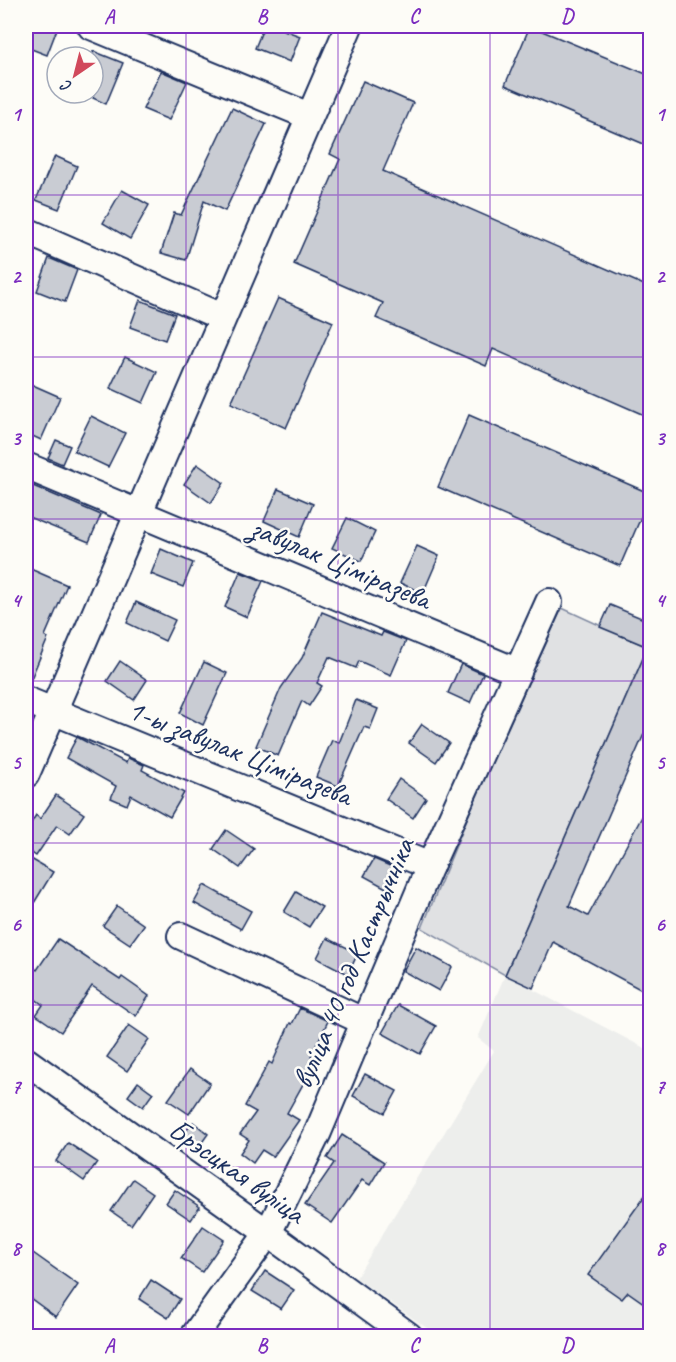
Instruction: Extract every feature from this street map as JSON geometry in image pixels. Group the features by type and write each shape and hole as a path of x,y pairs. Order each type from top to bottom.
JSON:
{"street":[{"path":"91,26 309,116"},
{"path":"26,774 349,26"},
{"path":"26,231 222,317"},
{"name":"завулак Ціміразева","path":"26,466 518,672"},
{"name":"вуліца 40 год Кастрычніка","path":"195,1336 268,1233 318,1132 430,866 549,602"},
{"name":"1-ы завулак Ціміразева","path":"26,700 430,866"},
{"path":"181,936 364,1022"},
{"name":"Брэсцкая вуліца","path":"26,1061 409,1336"}],"shaded area":[{"path":"562,608 643,645 646,651 505,975 422,928 474,802"},
{"path":"505,975 650,1051 650,1336 438,1336 356,1278 494,1051 478,1038"}],"building":[{"path":"26,26 48,26 57,29 51,45 45,45 45,54 26,47"},
{"path":"264,26 273,26 300,36 290,62 255,48"},
{"path":"530,26 651,76 651,147 505,85"},
{"path":"105,56 123,63 105,104"},
{"path":"161,71 187,82 169,120 143,109"},
{"path":"363,81 413,103 383,171 651,288 651,418 493,349 486,366 376,318 383,303 294,264 340,159 330,154"},
{"path":"232,108 266,124 225,211 204,201 186,260 161,253 174,213 181,215"},
{"path":"55,156 77,166 59,209 36,200"},
{"path":"122,190 149,205 130,239 103,223"},
{"path":"49,258 77,270 65,302 37,291"},
{"path":"278,298 333,322 286,428 231,403"},
{"path":"140,300 175,314 165,340 130,327"},
{"path":"125,357 157,372 143,403 110,388"},
{"path":"26,382 60,397 41,440 26,433"},
{"path":"469,415 651,494 620,566 438,487"},
{"path":"91,416 125,433 108,467 74,451"},
{"path":"56,440 70,446 62,464 48,458"},
{"path":"197,464 224,483 211,503 184,484"},
{"path":"26,483 101,515 89,542 26,516"},
{"path":"278,489 313,504 299,537 264,521"},
{"path":"347,518 375,532 361,561 332,548"},
{"path":"417,546 439,556 423,593 400,583"},
{"path":"161,549 193,563 183,587 151,574"},
{"path":"26,567 67,585 45,636 48,638 28,686 26,685"},
{"path":"240,572 263,581 247,617 225,607"},
{"path":"136,602 175,620 165,641 127,623"},
{"path":"610,605 651,622 651,718 569,906 588,916 651,800 651,995 553,942 533,988 505,975 648,647 600,627"},
{"path":"322,612 381,636 383,632 406,641 391,675 359,661 356,668 329,657 317,683 322,686 309,706 302,701 278,756 256,746 281,688 302,658"},
{"path":"120,661 147,680 134,700 107,681"},
{"path":"204,662 227,673 203,725 180,713"},
{"path":"461,664 483,674 470,703 448,693"},
{"path":"356,700 378,709 370,729 364,727 338,786 316,777 332,740 339,743"},
{"path":"422,724 449,743 436,762 409,743"},
{"path":"77,737 126,763 128,758 144,765 142,770 184,793 170,817 131,795 127,805 111,798 116,786 66,758"},
{"path":"399,779 426,798 413,818 386,799"},
{"path":"56,795 84,814 70,834 57,825 36,856 26,849 26,831 36,815 40,819"},
{"path":"226,830 254,849 240,868 213,849"},
{"path":"26,856 53,872 26,916"},
{"path":"374,859 397,869 386,888 364,876"},
{"path":"204,885 251,911 241,929 194,903"},
{"path":"296,892 322,907 309,927 284,912"},
{"path":"117,906 144,925 130,944 103,926"},
{"path":"327,938 358,953 348,974 317,958"},
{"path":"58,939 120,980 122,977 149,996 136,1016 92,986 61,1032 36,1015 43,1005 26,992 26,962 37,970"},
{"path":"416,947 452,967 439,991 403,971"},
{"path":"398,1005 436,1026 420,1054 382,1033"},
{"path":"300,1008 328,1021 311,1056 317,1059 287,1113 299,1120 273,1157 262,1150 253,1163 240,1153 249,1140 240,1134 256,1112 245,1106 269,1062 272,1064 290,1023 292,1024"},
{"path":"129,1025 149,1039 127,1071 107,1057"},
{"path":"190,1069 210,1083 189,1114 168,1100"},
{"path":"365,1074 397,1091 385,1113 353,1096"},
{"path":"138,1082 153,1093 143,1107 128,1096"},
{"path":"193,1122 208,1134 198,1148 182,1136"},
{"path":"342,1135 384,1162 370,1185 362,1180 332,1223 305,1205 334,1163 327,1158"},
{"path":"68,1143 97,1162 84,1181 56,1161"},
{"path":"133,1179 153,1193 131,1225 111,1211"},
{"path":"651,1187 651,1257 644,1266 651,1271 651,1308 628,1292 622,1299 588,1275"},
{"path":"175,1190 200,1207 191,1220 166,1203"},
{"path":"203,1226 224,1240 202,1272 181,1258"},
{"path":"26,1248 78,1285 56,1317 26,1295"},
{"path":"265,1271 294,1290 281,1309 252,1291"},
{"path":"151,1280 180,1299 168,1318 139,1299"}]}
